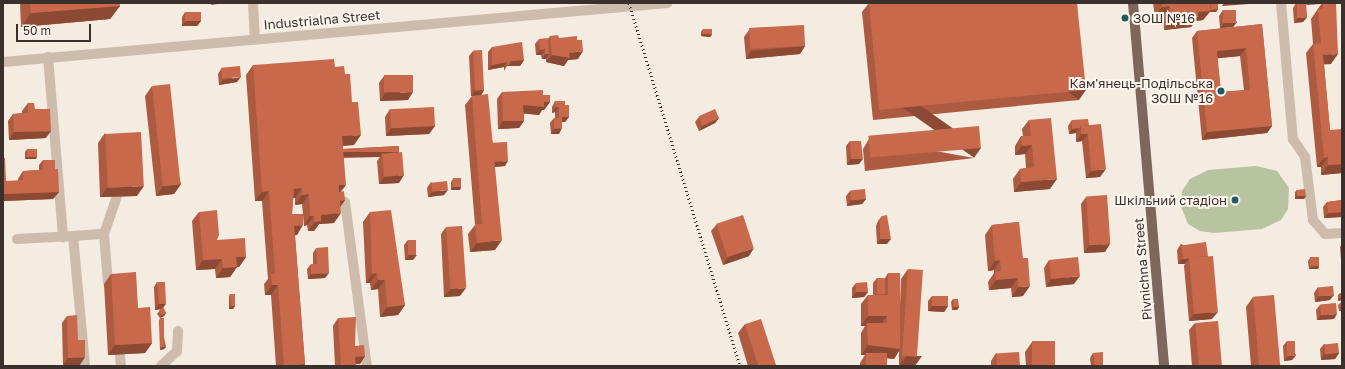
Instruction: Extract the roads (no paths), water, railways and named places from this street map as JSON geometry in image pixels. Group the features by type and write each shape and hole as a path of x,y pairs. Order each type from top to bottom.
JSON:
{"main road":[{"name":"Pivnichna Street","path":"1133,3 1164,366"}],"street":[{"path":"253,3 255,39"},
{"name":"Industrialna Street","path":"3,62 255,39 561,7 667,3"},
{"path":"1282,3 1293,138 1305,157 1313,220 1325,234 1342,232"},
{"path":"48,57 68,236 85,366"},
{"path":"108,283 104,234 117,196"},
{"path":"345,202 367,366"},
{"path":"17,239 104,234"},
{"path":"161,366 177,351 178,331"},
{"path":"120,355 120,366"}],"railway":[{"path":"629,3 740,366"}],"place":[{"name":"ЗОШ №16","path":"1125,18"},
{"name":"Кам'янець-Подільська ЗОШ №16","path":"1221,91"},
{"name":"Шкільний стадіон","path":"1235,200"}]}
